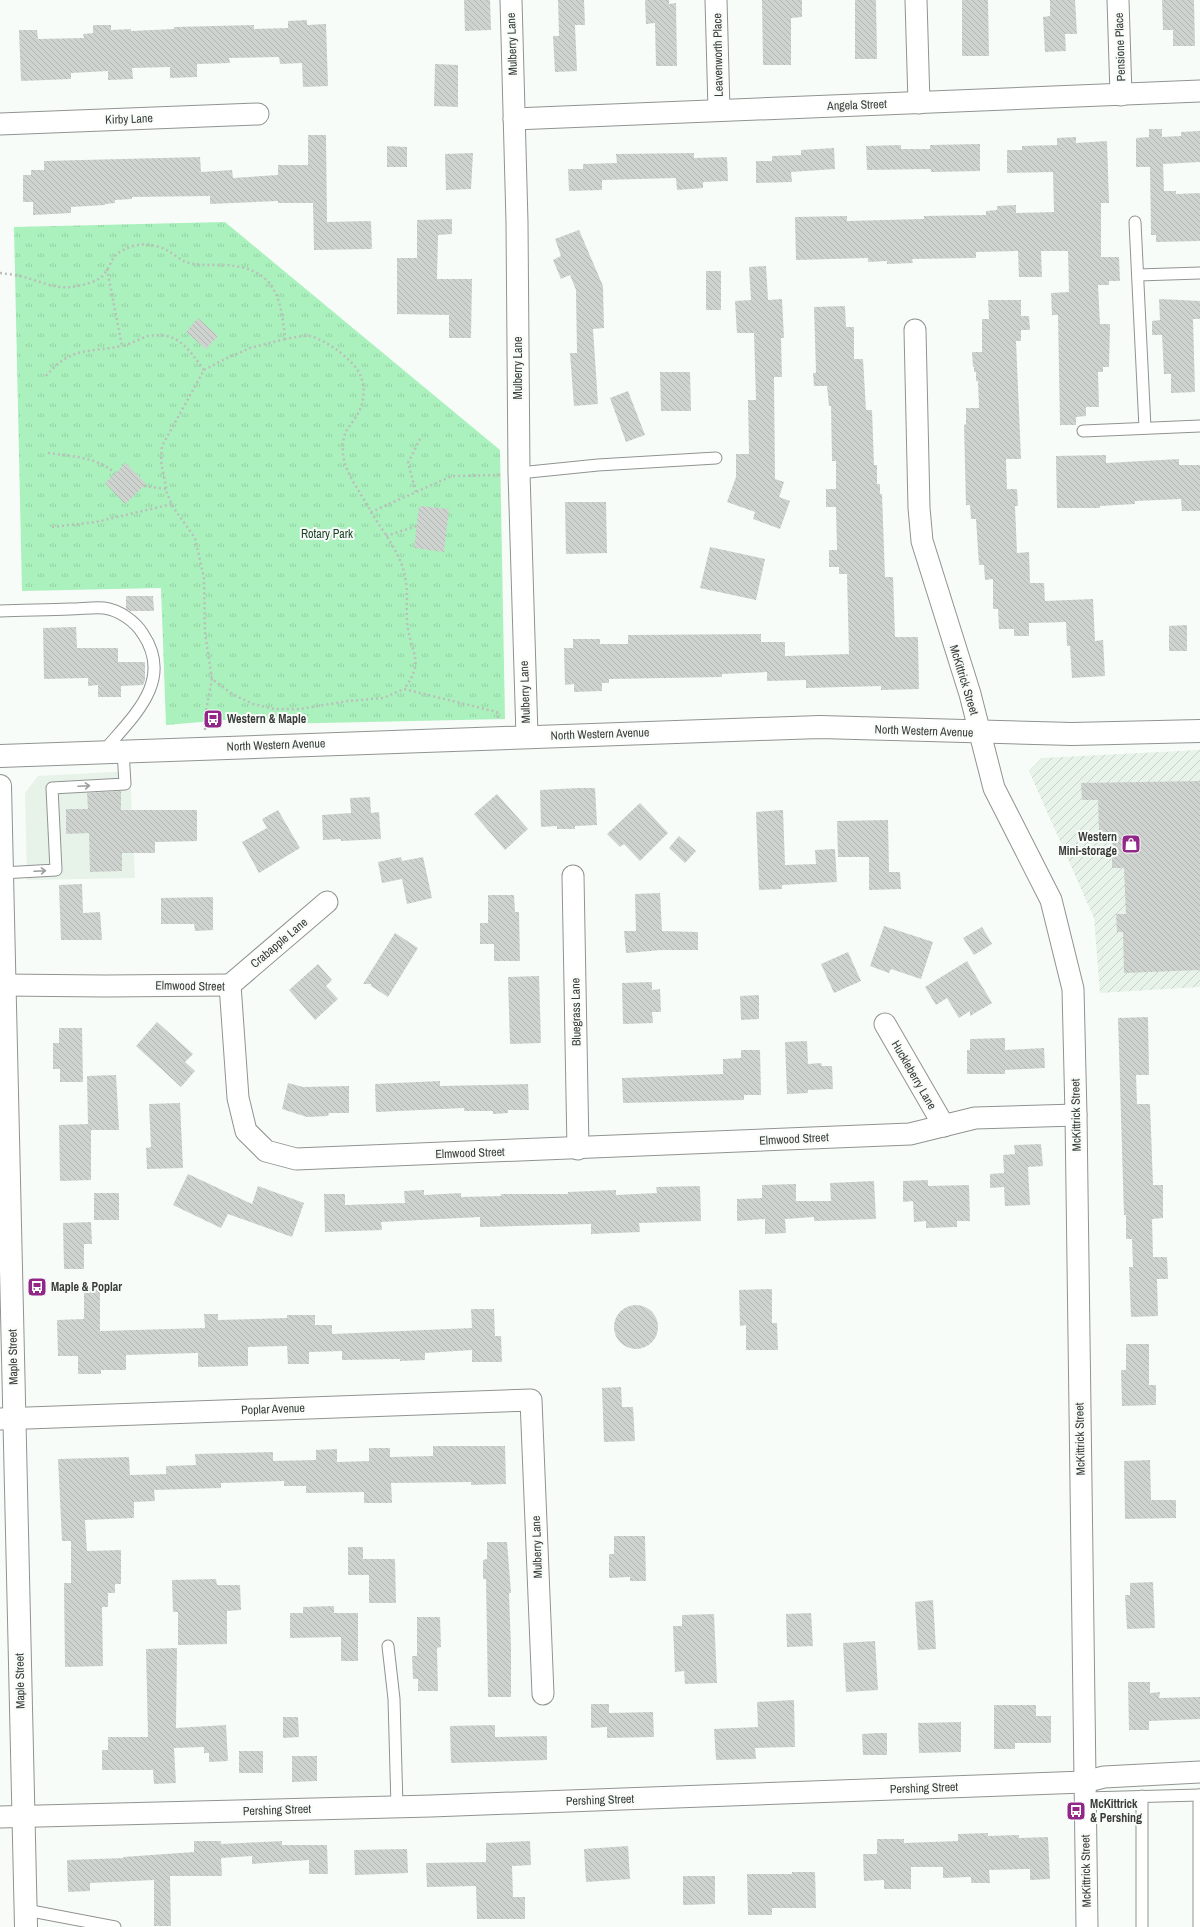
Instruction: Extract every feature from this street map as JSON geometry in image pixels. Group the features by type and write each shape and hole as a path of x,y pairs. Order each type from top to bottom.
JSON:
{"main road":[{"name":"North Western Avenue","path":"0,756 527,736 820,727 1072,734 1200,731"},
{"name":"Maple Street","path":"0,786 7,1419 26,1919"}],"street":[{"name":"Mulberry Lane","path":"511,0 517,222 519,473 527,736"},
{"name":"Leavenworth Place","path":"716,0 719,110"},
{"path":"916,0 919,103"},
{"name":"Pensione Place","path":"1118,0 1121,95"},
{"name":"Angela Street","path":"514,119 1200,91"},
{"name":"Kirby Lane","path":"0,124 258,114"},
{"name":"McKittrick Street","path":"915,330 918,508 922,541 980,732 994,788 1051,900 1072,989 1076,1115 1087,1927"},
{"name":"Bluegrass Lane","path":"574,876 578,1149"},
{"name":"Crabapple Lane","path":"230,985 327,902"},
{"name":"Elmwood Street","path":"3,985 230,985 238,1098 246,1131 266,1151 296,1159 578,1149 910,1134 975,1118 1076,1115"},
{"name":"Huckleberry Lane","path":"885,1024 944,1126"},
{"name":"Mulberry Lane","path":"531,1400 543,1694"},
{"name":"Poplar Avenue","path":"7,1419 531,1400"},
{"name":"Pershing Street","path":"0,1817 1085,1790 1104,1777 1200,1772"}],"lane":[{"path":"1135,222 1145,428"},
{"path":"1138,276 1200,273"},
{"path":"1083,431 1200,426"},
{"path":"519,473 598,465 716,458"},
{"path":"0,611 103,608 124,616 140,630 151,650 154,662 152,686 141,707 113,752 125,784 52,788 56,870 2,873"},
{"path":"388,1646 394,1699 397,1807"},
{"path":"1085,1790 1142,1796 1200,1795 1199,1927"},
{"path":"1142,1796 1142,1927"},
{"path":"26,1919 115,1927"}],"path":[{"path":"0,273 24,277 51,285 71,287 90,282 104,275 114,255 131,246 151,244 168,250 185,262 202,265 250,268 267,279 278,296 283,319 285,339"},
{"path":"107,268 122,346"},
{"path":"46,376 56,364 70,355 84,350 105,350 122,346 134,343 147,336 170,336 185,344 204,370"},
{"path":"204,748 205,716 212,679 205,633 202,571 195,538 172,504 166,489 161,461 162,446 204,370 250,348 285,339 309,336 344,354 361,376 364,392 361,408 344,434 343,454 346,466 371,512 396,553 405,576 408,628 416,660 414,676 404,689 383,698 348,701 300,709 274,709 252,704 232,694 212,679"},
{"path":"416,492 408,463 420,439"},
{"path":"48,453 80,457 108,467 115,473"},
{"path":"371,512 452,476 519,473"},
{"path":"144,486 166,489"},
{"path":"52,527 96,522 172,504"},
{"path":"386,536 417,526"},
{"path":"404,689 497,712 498,719"}],"shaded area":[{"name":"Western Mini-storage","path":"1200,750 1200,987 1100,993 1094,918 1029,771 1042,758"},
{"path":"130,771 135,878 27,880 25,793 38,776"}],"green space":[{"name":"Rotary Park","path":"225,222 500,450 505,719 275,724 247,718 166,725 161,588 22,591 14,227"}],"building":[{"path":"464,0 490,0 491,30 465,31"},
{"path":"558,0 584,0 585,25 575,25 577,71 555,72 553,36 559,36"},
{"path":"645,0 669,0 669,4 676,3 677,66 656,66 655,23 646,24"},
{"path":"762,0 802,0 802,17 791,18 791,65 763,65"},
{"path":"855,0 876,0 877,59 855,59"},
{"path":"962,0 988,0 989,56 962,56"},
{"path":"1050,0 1075,0 1077,34 1065,34 1066,51 1045,52 1043,17 1050,16"},
{"path":"1162,0 1194,0 1195,46 1173,46 1173,30 1163,30"},
{"path":"307,20 307,25 326,24 328,86 303,87 302,63 280,64 279,57 229,58 230,63 197,64 197,77 170,78 170,67 132,68 133,79 108,80 108,71 71,73 71,79 21,81 19,30 37,30 38,39 84,38 83,34 93,33 93,25 111,25 111,30 131,29 131,31 174,29 174,27 254,25 254,29 288,28 288,21"},
{"path":"435,64 458,65 458,107 434,106"},
{"path":"1149,129 1162,129 1162,137 1181,136 1181,132 1200,131 1200,162 1163,164 1164,191 1176,191 1176,194 1200,193 1200,241 1156,242 1156,235 1151,235 1150,167 1136,167 1136,138 1149,137"},
{"path":"308,135 326,135 327,222 371,221 372,249 314,250 313,203 278,203 278,201 210,204 210,196 132,197 132,199 115,200 115,203 105,205 71,207 71,213 33,215 33,202 23,202 23,175 31,175 31,170 44,170 44,161 200,157 201,172 232,170 233,178 278,175 278,165 308,165"},
{"path":"1076,137 1076,143 1107,141 1109,203 1101,203 1101,257 1119,257 1120,281 1109,281 1109,285 1098,285 1100,324 1110,324 1109,367 1103,367 1103,372 1098,372 1099,407 1086,407 1086,416 1076,417 1076,425 1060,425 1058,315 1052,315 1051,293 1069,292 1068,251 1041,251 1042,277 1019,277 1018,251 976,252 976,258 912,259 913,263 887,264 887,261 868,262 868,258 796,260 795,217 847,216 847,221 924,219 924,216 986,215 986,211 997,210 997,206 1016,205 1016,213 1054,212 1053,172 1007,173 1007,150 1022,150 1022,146 1057,145 1057,138"},
{"path":"980,144 980,171 931,172 931,169 867,170 866,146 901,145 901,149 930,149 930,145"},
{"path":"387,146 407,147 407,167 387,167"},
{"path":"834,148 835,169 791,172 792,182 756,183 756,161 772,161 772,156 801,155 801,150"},
{"path":"473,153 471,189 446,190 445,154"},
{"path":"694,153 694,158 727,157 728,181 703,182 703,188 677,190 676,178 602,180 602,190 569,191 568,169 583,169 583,164 617,163 616,154"},
{"path":"452,219 452,234 438,235 437,279 472,279 471,338 449,338 449,315 397,314 397,258 417,258 417,220"},
{"path":"579,230 603,286 604,328 593,329 598,404 574,406 570,353 577,353 576,290 570,275 561,279 553,260 561,256 555,239"},
{"path":"766,266 768,300 782,299 784,338 781,338 782,377 774,377 775,479 784,482 779,497 790,501 780,529 753,519 755,512 727,502 736,477 736,454 749,454 748,400 756,400 754,333 737,333 735,301 751,300 749,267"},
{"path":"706,271 721,271 721,310 706,310"},
{"path":"1159,299 1200,301 1200,319 1193,319 1195,392 1171,393 1171,374 1164,374 1162,335 1152,335 1152,321 1160,320"},
{"path":"988,300 1021,300 1021,316 1029,316 1030,330 1021,330 1021,341 1016,341 1021,459 1006,459 1007,489 1017,489 1018,506 1015,506 1017,553 1029,552 1030,583 1044,583 1045,601 1093,599 1095,641 1103,640 1105,676 1072,678 1070,646 1067,646 1066,622 1029,623 1029,636 1014,636 1014,629 999,629 998,609 993,609 993,579 985,580 984,565 979,565 976,519 971,519 970,505 966,505 964,425 966,424 966,408 979,408 978,381 976,381 976,372 974,372 972,352 982,352 982,319 989,319"},
{"path":"845,306 846,327 854,327 854,359 863,359 866,410 872,410 874,465 877,465 877,484 880,484 880,494 882,494 885,577 893,577 895,637 918,637 919,689 881,690 881,686 806,688 806,680 767,681 767,672 722,674 722,677 609,679 609,683 602,683 602,691 574,692 574,684 565,685 564,648 573,648 573,639 600,639 600,644 628,644 628,635 761,634 761,642 785,642 785,656 849,654 847,574 839,574 839,567 829,567 829,550 837,550 836,507 826,507 826,489 836,489 836,461 832,461 831,406 829,406 827,386 814,386 813,373 816,373 814,307"},
{"path":"198,318 218,336 206,349 186,332"},
{"path":"660,372 690,372 691,411 661,411"},
{"path":"628,391 645,435 626,442 610,398"},
{"path":"1106,455 1106,463 1179,459 1179,465 1200,465 1200,511 1182,511 1181,499 1135,501 1135,504 1100,506 1100,508 1057,508 1056,456"},
{"path":"126,463 146,484 125,504 105,483"},
{"path":"565,502 606,502 607,553 566,554"},
{"path":"419,506 449,509 444,552 414,548"},
{"path":"710,547 765,559 756,600 700,588"},
{"path":"126,596 153,596 154,611 130,611 126,609"},
{"path":"1187,625 1187,651 1169,651 1169,626"},
{"path":"76,627 77,648 118,648 118,662 145,662 145,680 143,685 121,686 121,697 98,697 98,685 88,686 88,678 44,679 43,628"},
{"path":"1200,781 1200,970 1124,973 1123,932 1117,932 1116,914 1126,914 1124,868 1112,868 1112,832 1099,832 1098,800 1082,800 1081,783"},
{"path":"595,788 597,825 575,826 575,829 557,829 557,826 541,827 540,790"},
{"path":"121,791 121,810 197,810 197,841 155,842 155,853 122,853 122,871 90,872 89,833 66,834 66,809 88,809 87,793"},
{"path":"497,794 528,829 505,850 474,814"},
{"path":"370,797 371,813 379,812 381,839 341,841 341,839 323,840 322,815 351,813 350,798"},
{"path":"640,803 668,833 640,861 624,844 620,847 607,834"},
{"path":"278,810 300,848 259,873 242,842 267,828 262,819"},
{"path":"783,810 785,865 816,864 815,850 835,849 837,882 782,885 782,889 759,890 756,812"},
{"path":"888,820 889,872 900,872 901,889 869,890 869,857 838,857 837,821"},
{"path":"679,836 696,851 685,863 669,848"},
{"path":"401,857 402,861 423,857 432,898 407,904 402,879 382,883 378,862"},
{"path":"82,884 83,913 100,912 102,940 61,940 59,885"},
{"path":"660,893 662,931 698,932 698,950 662,950 626,953 624,931 636,931 635,894"},
{"path":"488,895 514,895 515,912 519,912 520,961 494,961 494,944 480,944 480,923 488,923"},
{"path":"213,897 213,930 195,931 194,924 161,924 161,898"},
{"path":"884,926 933,942 921,979 891,969 889,973 870,966"},
{"path":"982,927 992,944 974,955 963,938"},
{"path":"395,933 418,948 388,997 371,986 371,984 363,984"},
{"path":"848,952 861,981 834,993 821,964"},
{"path":"967,961 992,1003 970,1016 970,1011 959,1018 947,998 936,1005 925,987"},
{"path":"318,964 332,980 326,986 338,999 315,1020 289,990"},
{"path":"539,976 541,1043 510,1044 508,977"},
{"path":"652,982 652,990 660,989 661,1012 652,1012 653,1023 623,1024 622,983"},
{"path":"759,995 759,1019 741,1020 740,996"},
{"path":"1148,1017 1149,1075 1136,1075 1137,1104 1150,1104 1153,1185 1163,1185 1163,1218 1152,1219 1153,1257 1167,1257 1168,1279 1157,1279 1158,1316 1131,1317 1129,1267 1133,1267 1132,1239 1126,1239 1126,1215 1124,1215 1118,1018"},
{"path":"157,1022 193,1054 185,1062 195,1071 181,1087 136,1046"},
{"path":"59,1028 82,1028 83,1082 60,1082 60,1069 53,1069 53,1043 59,1043"},
{"path":"1005,1038 1005,1050 1044,1048 1045,1068 1005,1070 1005,1074 967,1074 967,1050 970,1050 970,1039"},
{"path":"807,1041 808,1064 821,1063 822,1066 832,1066 833,1089 808,1090 808,1093 787,1094 785,1042"},
{"path":"741,1050 760,1050 761,1095 744,1095 744,1100 623,1103 622,1078 723,1074 723,1059 741,1058"},
{"path":"116,1075 119,1130 91,1130 91,1180 60,1181 59,1125 88,1124 87,1076"},
{"path":"440,1081 440,1086 528,1084 529,1110 508,1110 508,1113 493,1114 493,1111 464,1111 464,1108 376,1112 375,1084"},
{"path":"288,1083 303,1087 349,1086 349,1113 329,1113 328,1116 307,1117 282,1109"},
{"path":"180,1103 183,1168 147,1169 146,1148 151,1147 149,1104"},
{"path":"1041,1144 1043,1166 1028,1167 1030,1205 1005,1206 1004,1187 990,1188 990,1174 1004,1173 1003,1155 1015,1154 1014,1145"},
{"path":"188,1174 252,1204 258,1186 304,1203 292,1237 228,1214 221,1228 173,1205"},
{"path":"928,1180 928,1186 969,1185 970,1221 957,1221 957,1227 926,1228 926,1221 914,1222 913,1201 903,1202 903,1181"},
{"path":"874,1181 876,1219 814,1221 814,1217 785,1219 786,1233 765,1234 765,1219 737,1221 737,1199 762,1198 762,1185 796,1184 796,1201 831,1201 830,1183"},
{"path":"700,1186 701,1221 639,1223 640,1232 591,1234 591,1224 480,1227 480,1217 381,1222 382,1230 325,1232 324,1194 345,1194 345,1205 405,1203 404,1191 424,1190 424,1195 461,1193 461,1197 501,1196 501,1194 568,1194 568,1192 616,1190 616,1195 657,1193 656,1187"},
{"path":"94,1193 119,1193 119,1220 94,1220"},
{"path":"91,1222 92,1244 84,1244 84,1269 64,1269 63,1223"},
{"path":"84,1287 100,1287 100,1331 205,1328 204,1314 218,1314 218,1320 287,1318 287,1315 315,1315 315,1325 332,1325 332,1334 472,1328 471,1309 494,1309 495,1336 501,1336 502,1362 472,1362 472,1350 425,1353 425,1360 400,1361 400,1359 342,1360 342,1351 309,1352 309,1364 288,1364 287,1346 248,1347 248,1366 198,1367 198,1353 126,1355 126,1370 101,1370 101,1374 78,1374 78,1356 58,1356 57,1320 84,1319"},
{"path":"772,1289 772,1323 777,1323 778,1350 746,1350 746,1325 740,1326 739,1290"},
{"path":"632,1305 640,1305 645,1306 652,1311 657,1318 657,1336 652,1343 645,1348 632,1349 624,1346 617,1339 614,1331 614,1323 617,1315 624,1308"},
{"path":"1126,1344 1149,1344 1149,1385 1156,1385 1156,1405 1122,1406 1121,1370 1126,1370"},
{"path":"621,1387 622,1407 633,1407 635,1441 604,1442 602,1388"},
{"path":"433,1446 505,1446 506,1484 471,1485 471,1482 391,1483 392,1503 364,1503 364,1492 306,1493 306,1486 284,1486 284,1481 221,1483 221,1488 154,1490 155,1501 134,1502 134,1518 85,1520 87,1551 121,1550 121,1584 115,1584 115,1593 108,1593 108,1607 102,1607 103,1666 65,1667 64,1583 71,1583 71,1541 62,1541 58,1459 129,1457 130,1475 166,1474 166,1466 196,1465 195,1454 273,1452 273,1461 316,1460 316,1450 337,1449 337,1462 369,1461 369,1448 390,1448 390,1457 433,1456"},
{"path":"1150,1460 1151,1500 1176,1500 1176,1518 1125,1519 1124,1461"},
{"path":"614,1536 645,1536 646,1581 630,1581 630,1577 609,1578 609,1554 614,1554"},
{"path":"487,1542 507,1542 511,1593 509,1593 511,1697 488,1697 486,1579 483,1579 483,1560 487,1559"},
{"path":"348,1547 363,1547 363,1559 395,1559 396,1603 369,1603 369,1575 348,1575"},
{"path":"216,1579 217,1585 240,1585 241,1610 227,1611 227,1644 178,1645 178,1612 173,1612 172,1580"},
{"path":"1153,1582 1155,1628 1127,1629 1125,1595 1130,1595 1130,1583"},
{"path":"933,1600 936,1649 918,1650 915,1602"},
{"path":"334,1606 334,1613 358,1613 358,1661 341,1661 341,1637 290,1638 290,1613 303,1613 303,1607"},
{"path":"811,1613 813,1646 787,1647 786,1614"},
{"path":"714,1614 717,1683 685,1684 684,1671 675,1672 673,1626 682,1626 682,1615"},
{"path":"417,1617 440,1617 441,1647 437,1648 438,1691 418,1691 418,1679 413,1679 412,1656 417,1656"},
{"path":"875,1641 878,1690 846,1692 843,1643"},
{"path":"177,1648 176,1728 226,1725 228,1761 209,1762 209,1753 204,1753 204,1747 174,1748 176,1783 154,1784 153,1770 102,1770 102,1750 108,1750 108,1737 148,1737 146,1649"},
{"path":"1128,1682 1150,1682 1150,1693 1160,1692 1159,1698 1200,1697 1200,1719 1149,1721 1149,1730 1129,1730"},
{"path":"794,1700 795,1747 755,1748 756,1759 716,1760 714,1729 758,1727 757,1702"},
{"path":"591,1704 609,1704 609,1713 653,1712 654,1737 607,1738 607,1727 591,1728"},
{"path":"994,1705 1036,1705 1036,1716 1051,1716 1051,1743 1015,1743 1015,1749 994,1749"},
{"path":"283,1717 298,1717 299,1737 283,1738"},
{"path":"961,1722 961,1752 919,1753 918,1723"},
{"path":"495,1725 495,1737 547,1736 547,1760 451,1763 450,1726"},
{"path":"887,1733 887,1755 863,1755 862,1734"},
{"path":"239,1751 263,1751 263,1773 239,1773"},
{"path":"292,1756 317,1756 317,1781 292,1782"},
{"path":"988,1833 988,1836 1019,1835 1019,1838 1048,1837 1050,1879 1030,1880 1030,1869 989,1870 990,1883 971,1883 971,1877 943,1878 943,1867 911,1867 911,1889 884,1889 884,1880 864,1881 863,1854 877,1854 877,1839 904,1839 904,1843 958,1841 958,1834"},
{"path":"194,1841 221,1841 221,1844 282,1841 282,1845 327,1845 328,1874 309,1874 309,1860 252,1864 252,1856 221,1858 222,1876 170,1876 171,1926 154,1926 154,1880 90,1883 90,1891 68,1892 67,1860 124,1858 123,1857 194,1852"},
{"path":"530,1841 531,1865 512,1866 513,1897 525,1897 525,1919 477,1919 476,1886 427,1887 426,1863 486,1862 486,1843"},
{"path":"628,1846 630,1879 586,1882 584,1849"},
{"path":"407,1849 408,1873 355,1875 354,1850"},
{"path":"792,1872 815,1872 816,1908 772,1908 772,1915 748,1915 747,1874 792,1874"},
{"path":"683,1876 715,1876 715,1904 683,1905"}],"place":[{"name":"Western & Maple","path":"213,719"},
{"name":"Western Mini-storage","path":"1131,844"},
{"name":"Maple & Poplar","path":"37,1287"},
{"name":"McKittrick & Pershing","path":"1076,1811"}]}
